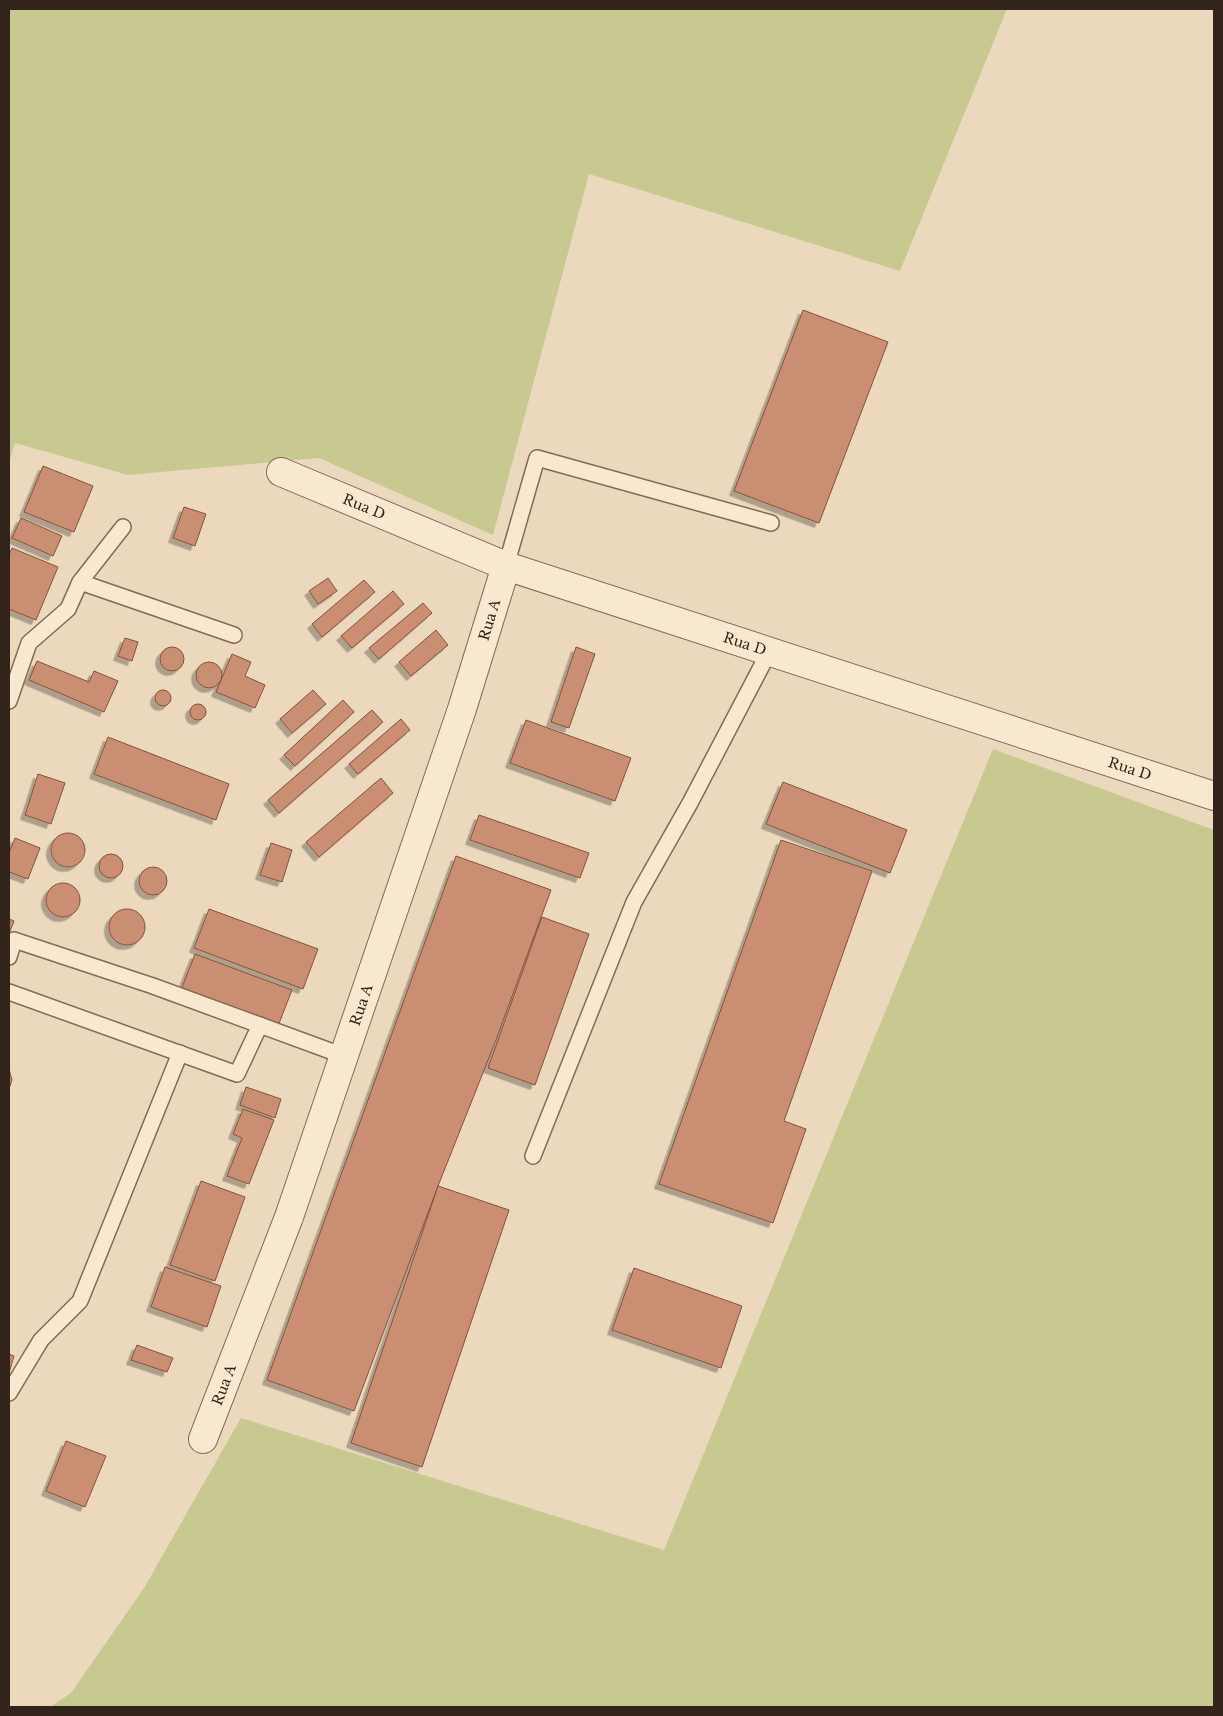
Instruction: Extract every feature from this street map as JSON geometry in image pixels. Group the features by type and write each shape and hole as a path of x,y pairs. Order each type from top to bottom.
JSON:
{"street":[{"name":"Rua D","path":"281,472 506,566 1214,796"},
{"name":"Rua A","path":"203,1439 290,1217 462,709 506,566"}],"lane":[{"path":"506,566 538,458 771,523"},
{"path":"9,701 29,643 68,609 80,582 123,527"},
{"path":"80,582 234,635"},
{"path":"533,1156 634,902 690,803 770,652"},
{"path":"9,957 14,940 154,986 344,1056"},
{"path":"9,992 237,1074 260,1025"},
{"path":"9,1393 41,1340 80,1301 180,1053"}],"green space":[{"path":"9,9 1007,9 900,271 589,174 493,535 319,458 128,475 15,443 9,463"},
{"path":"993,749 1214,830 1214,1707 50,1707 71,1693 144,1588 241,1418 664,1550"}],"building":[{"path":"803,310 888,342 819,523 734,491"},
{"path":"43,466 93,486 74,532 24,512"},
{"path":"184,507 206,514 195,546 173,538"},
{"path":"21,518 62,536 53,556 12,538"},
{"path":"12,548 58,567 36,620 9,609 9,555"},
{"path":"328,578 337,591 318,604 309,591"},
{"path":"364,580 375,592 322,637 312,624"},
{"path":"393,591 404,604 352,648 341,636"},
{"path":"423,603 432,613 379,659 369,648"},
{"path":"436,630 448,645 411,676 399,662"},
{"path":"125,638 138,642 132,661 118,656"},
{"path":"172,647 180,651 184,659 180,667 172,671 164,667 160,659 164,651"},
{"path":"576,647 595,654 569,728 551,722"},
{"path":"232,654 251,662 245,676 265,685 255,708 216,692"},
{"path":"37,661 89,682 94,671 118,681 104,712 29,680"},
{"path":"209,662 218,666 222,675 218,684 209,688 200,684 196,675 200,666"},
{"path":"160,690 166,690 171,695 169,704 160,706 155,701 155,695"},
{"path":"313,690 326,704 292,733 280,719"},
{"path":"343,700 354,712 295,766 284,755"},
{"path":"195,704 201,704 206,709 204,718 195,720 190,715 190,709"},
{"path":"372,710 383,722 279,813 268,800"},
{"path":"401,719 410,730 358,774 349,764"},
{"path":"526,720 631,758 615,801 510,763"},
{"path":"108,737 229,784 216,820 94,774"},
{"path":"38,774 65,783 51,824 25,815"},
{"path":"381,778 393,793 319,857 306,842"},
{"path":"783,782 907,830 890,873 766,824"},
{"path":"479,815 589,853 580,878 470,840"},
{"path":"68,833 80,838 85,850 80,862 68,867 56,862 51,850 56,838"},
{"path":"15,838 40,848 28,879 9,872 9,853"},
{"path":"781,840 872,871 784,1121 806,1129 773,1223 659,1184"},
{"path":"271,843 292,850 282,882 260,875"},
{"path":"111,854 116,855 122,861 122,871 116,877 111,878 106,877 100,871 99,866 100,861 106,855"},
{"path":"456,856 551,890 496,1040 438,1186 354,1411 267,1380"},
{"path":"153,867 163,871 167,881 163,891 153,895 143,891 139,881 143,871"},
{"path":"63,883 70,884 75,888 79,893 79,907 75,912 70,916 63,917 56,916 51,912 47,907 46,900 47,893 51,888 56,884"},
{"path":"127,909 134,910 140,914 144,920 144,934 140,940 134,944 127,945 120,944 114,940 110,934 109,927 110,920 114,914 120,910"},
{"path":"209,909 318,949 303,989 194,948"},
{"path":"542,917 589,934 535,1085 488,1068"},
{"path":"9,919 14,921 9,934"},
{"path":"195,954 292,990 278,1026 181,990"},
{"path":"9,1069 12,1080 9,1089"},
{"path":"246,1087 281,1099 275,1118 240,1105"},
{"path":"243,1109 274,1120 249,1184 227,1176 242,1138 233,1134"},
{"path":"201,1181 245,1197 215,1281 170,1265"},
{"path":"438,1186 509,1210 422,1467 351,1443"},
{"path":"165,1267 221,1286 207,1327 151,1307"},
{"path":"634,1268 742,1306 721,1368 612,1330"},
{"path":"137,1345 173,1358 167,1372 131,1360"},
{"path":"9,1354 14,1356 9,1373"},
{"path":"66,1441 106,1456 85,1507 46,1491"}]}
